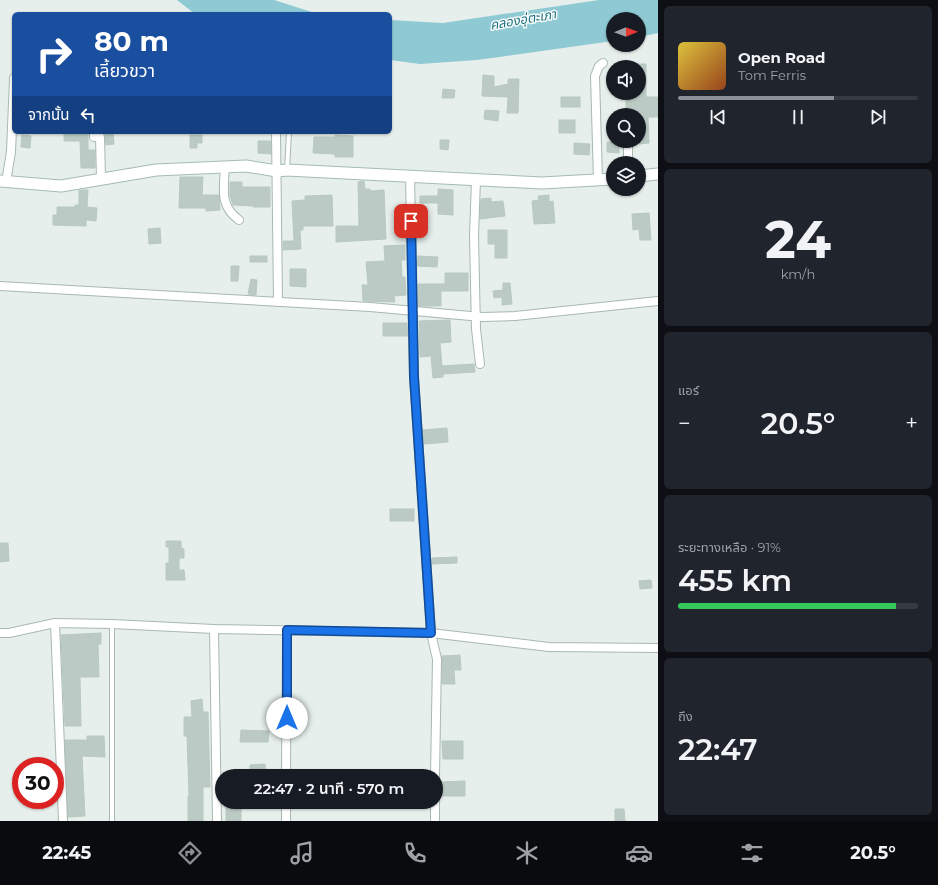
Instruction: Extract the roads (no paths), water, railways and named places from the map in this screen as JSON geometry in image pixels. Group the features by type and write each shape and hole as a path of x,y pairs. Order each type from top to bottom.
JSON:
{"street":[{"path":"598,180 595,76 599,66 603,63"},
{"path":"12,127 11,152 3,181 61,186 156,170 225,166 246,166 282,171 542,183 606,179"},
{"path":"94,134 94,137 100,137 101,179"},
{"path":"276,134 282,171 278,302"},
{"path":"225,166 224,194 226,205 231,214 239,220"},
{"path":"646,175 658,174"},
{"path":"410,176 414,384 431,633 437,659 435,769"},
{"path":"476,180 474,236 477,316 476,329 480,364"},
{"path":"0,286 278,302 477,316 515,316 658,301"},
{"path":"0,633 9,633 55,623 112,624 214,629 431,633 549,647 658,648"},
{"path":"55,623 63,821"},
{"path":"214,629 217,821"},
{"path":"286,769 287,630"},
{"path":"286,809 286,821"},
{"path":"435,809 435,821"}],"lane":[{"path":"282,171 289,134"},
{"path":"112,624 112,821"}],"water":[{"path":"177,0 274,0 312,12 192,12"},
{"name":"คลองอุ่ตะเภา","path":"599,0 658,0 658,33 646,36 646,12 606,12 606,42 477,60 420,64 392,60 392,20 443,23"}]}
